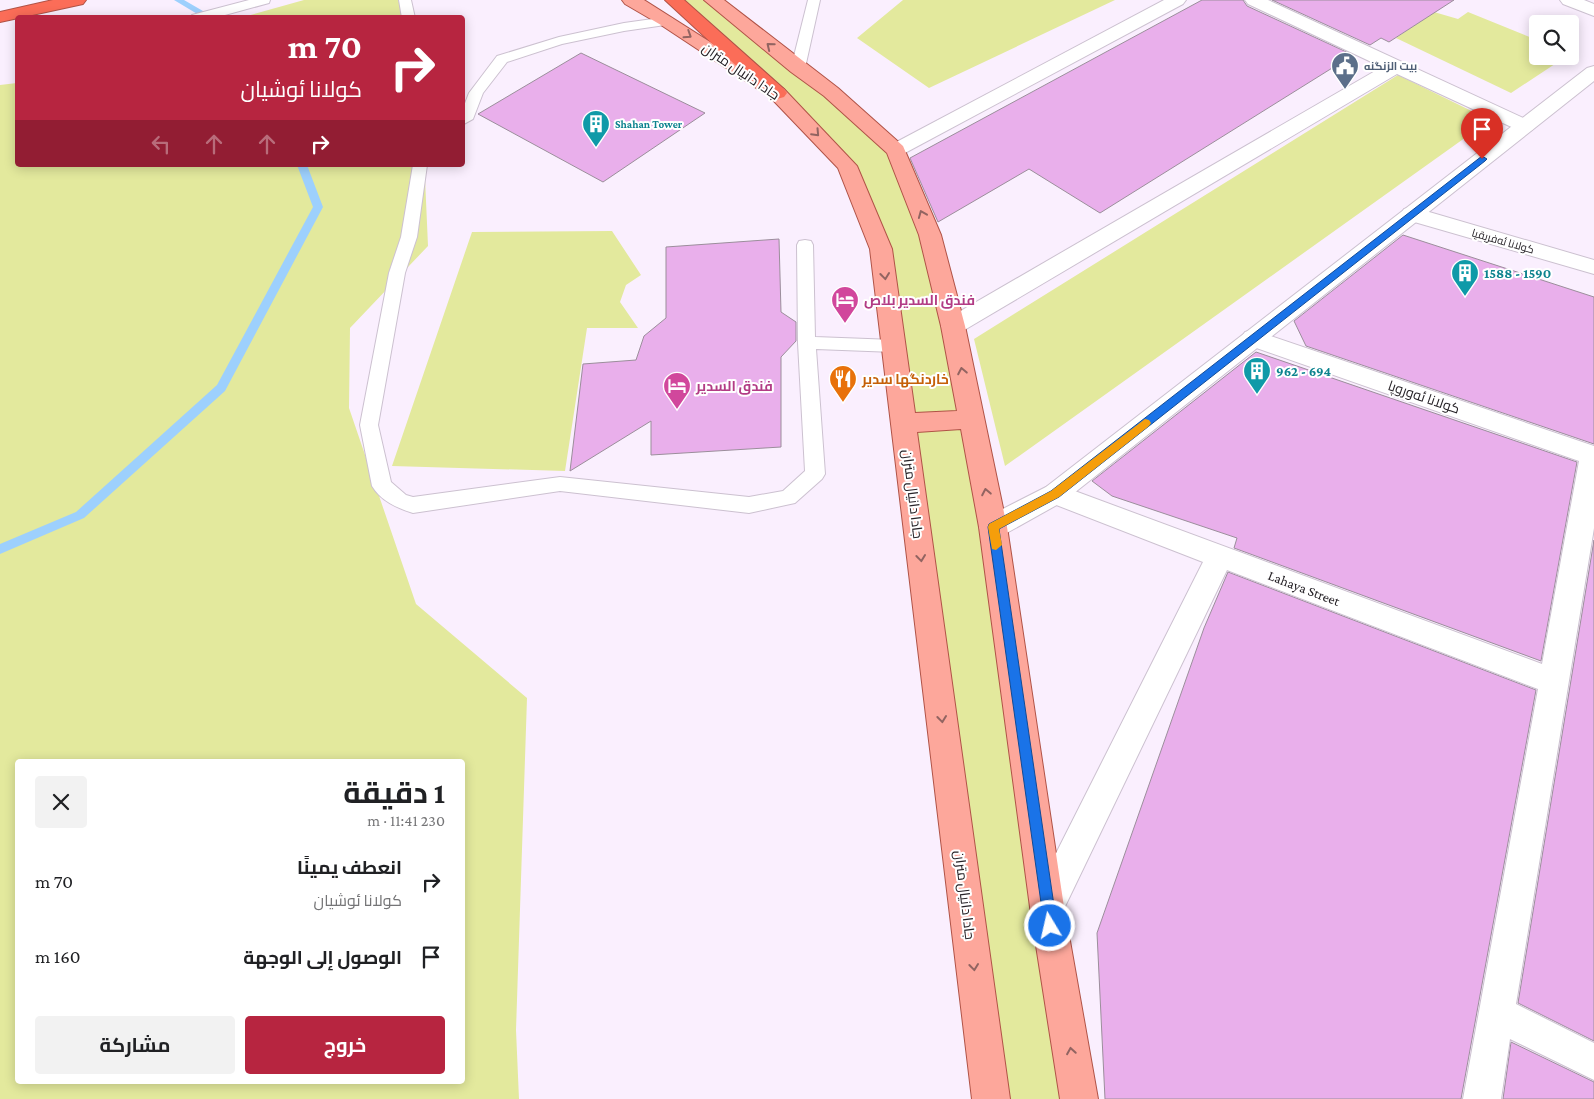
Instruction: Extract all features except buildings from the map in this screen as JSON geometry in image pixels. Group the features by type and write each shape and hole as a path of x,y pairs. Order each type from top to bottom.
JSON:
{"highway":[{"path":"0,17 77,0"},
{"path":"676,1 777,93"}],"main road":[{"name":"جادا دانيال متران","path":"631,0 667,21 777,93 847,166 881,249 991,1099"},
{"path":"713,0 831,92 896,150 930,236 953,326 993,527 1047,907 1079,1099"},
{"path":"904,423 972,419"}],"street":[{"path":"896,150 1177,0"},
{"path":"1254,0 1524,126"},
{"path":"1569,0 1594,11"},
{"path":"953,326 1395,67"},
{"path":"993,527 1055,494 1594,72"},
{"name":"كولانا ئه‌فریقیا","path":"1412,214 1594,267"},
{"name":"كولانا ئه‌وروپا","path":"1253,338 1594,456"},
{"path":"1482,1099 1594,456"},
{"name":"Lahaya Street","path":"1055,494 1554,682"},
{"path":"1047,907 1220,556"},
{"path":"1496,1013 1594,1062"}],"lane":[{"path":"208,15 264,0"},
{"path":"405,0 408,15"},
{"path":"798,68 814,0"},
{"path":"465,118 468,116 476,93 502,59 559,41 624,26 667,21"},
{"path":"420,167 409,237 397,273 369,425 382,486 399,500 413,505 560,484 749,505 788,498 815,474 807,343 805,244"},
{"path":"807,343 894,346"}],"green space":[{"path":"304,0 398,0 404,15 251,15"},
{"path":"674,0 708,0 892,152 909,194 955,353 1073,1099 999,1099 901,370 859,185"},
{"path":"903,0 1115,0 929,88 857,38"},
{"path":"1434,12 1458,19 1468,12 1529,37 1529,65 1553,65 1511,93 1396,38"},
{"path":"1398,75 1490,120 1005,466 974,339"},
{"path":"15,83 15,167 427,167 425,178 428,246 350,328 349,408 416,604 527,698 516,1030 519,1099 0,1099 0,85"},
{"path":"612,231 641,275 626,285 620,302 638,328 587,328 565,471 392,466 472,232"}],"waterway":[{"path":"178,0 206,15"},
{"path":"0,549 80,515 221,388 318,207 303,167"}],"slow traffic":[{"path":"996,545 993,527 1055,494 1145,423"}],"place":[{"name":"بيت الزنگنه","path":"1345,90"},
{"name":"Shahan Tower","path":"596,148"},
{"name":"1588 - 1590","path":"1465,297"},
{"name":"فندق السدير بلاص","path":"845,324"},
{"name":"962 - 694","path":"1257,395"},
{"name":"خاردنگها سدير","path":"843,403"},
{"name":"فندق السدير","path":"677,410"}],"route":[{"path":"1050,926 993,527 1055,494 1482,159"}]}
